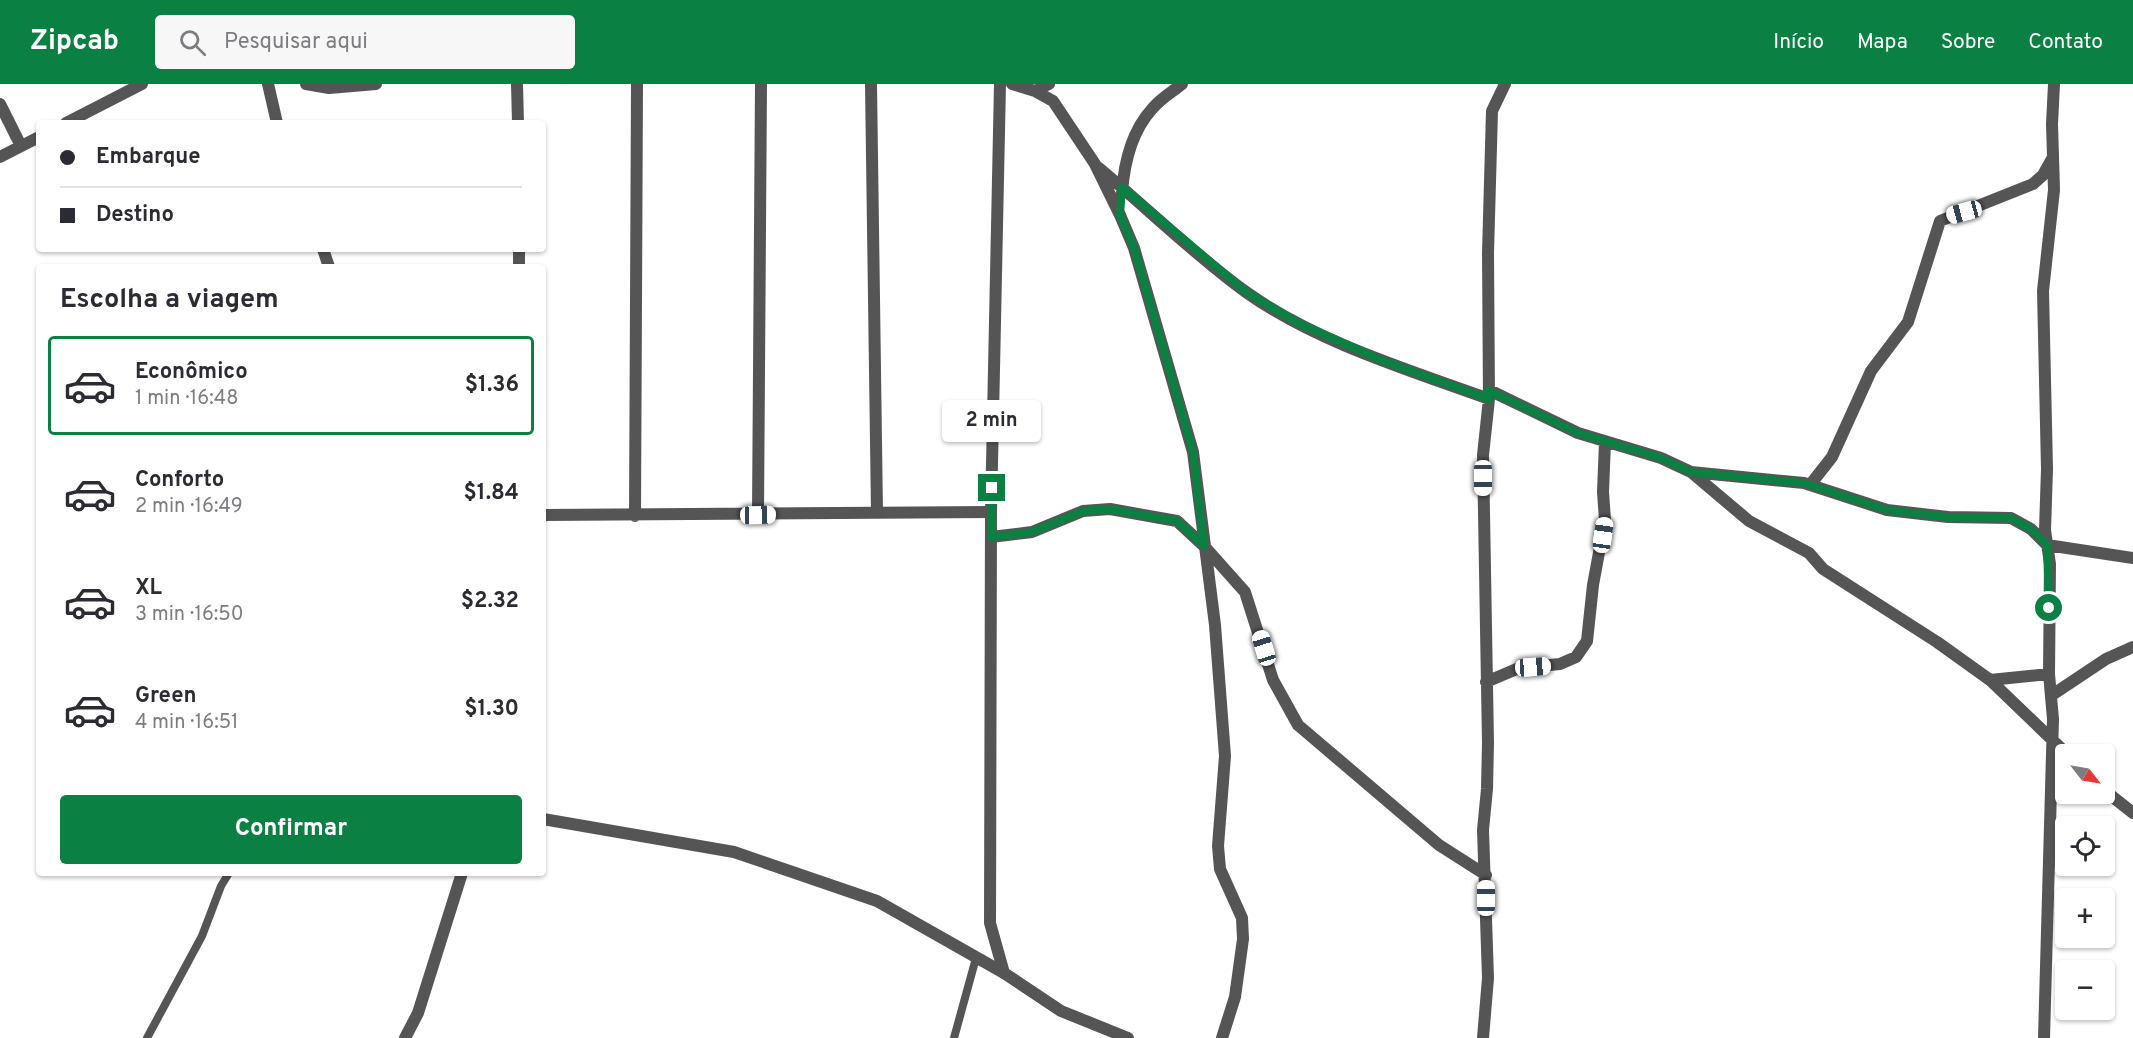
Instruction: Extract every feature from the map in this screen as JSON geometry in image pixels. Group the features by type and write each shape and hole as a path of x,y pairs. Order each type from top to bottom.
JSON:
{"street":[{"path":"72,120 142,84"},
{"path":"268,84 276,120"},
{"path":"306,84 328,88 376,84"},
{"path":"518,84 518,120"},
{"path":"635,516 637,84"},
{"path":"758,515 761,84"},
{"path":"871,84 877,513"},
{"path":"1000,84 991,512 990,923 1004,974"},
{"path":"1012,84 1035,91 1053,100 1095,164 1134,248 1193,452 1215,625 1225,756 1218,846 1220,869 1242,918 1243,939 1235,997 1222,1038"},
{"path":"1035,91 1049,84"},
{"path":"1120,215 1124,167 1134,139 1152,109 1182,84"},
{"path":"1483,1038 1488,978 1483,830 1487,789 1483,455 1489,394 1488,253 1492,111 1505,84"},
{"path":"2044,1038 2052,695 2049,674 2045,530 2047,469 2043,291 2054,190 2054,84"},
{"path":"0,104 21,146"},
{"path":"0,156 36,138"},
{"path":"1810,485 1832,457 1871,371 1908,322 1940,221 2033,184 2043,175 2053,158"},
{"path":"1095,164 1246,292 1296,322 1381,360 1489,394 1571,429 1605,442 1661,458 1691,472 1749,521 1809,554 1823,569 1937,642 1990,680 2055,744"},
{"path":"2033,184 2044,185 2054,190"},
{"path":"1486,682 1519,668 1560,664 1576,657 1587,641 1593,585 1605,519 1603,492 1605,442"},
{"path":"1691,472 1810,485 1887,510 1948,517 2011,518 2031,529 2047,545 2133,558"},
{"path":"991,537 1032,532 1083,511 1110,509 1177,521 1204,546 1245,592 1274,680 1298,725 1438,845 1486,875"},
{"path":"546,515 991,512"},
{"path":"2052,695 2106,659 2133,647"},
{"path":"1990,680 2049,674"},
{"path":"2115,799 2133,813"},
{"path":"546,820 734,852 877,901 1004,974 1061,1011 1128,1038"},
{"path":"405,1038 418,1013 461,876"}],"lane":[{"path":"147,1038 202,936 228,876"},
{"path":"954,1038 976,958"}],"route":[{"path":"992,488 991,537 1032,532 1083,511 1110,509 1177,521 1204,546 1193,452 1134,248 1120,215 1122,187 1246,292 1296,322 1381,360 1489,399 1488,390 1578,433 1661,458 1691,472 1804,483 1887,510 1948,517 2011,518 2031,529 2047,545 2050,564 2049,608"}]}
